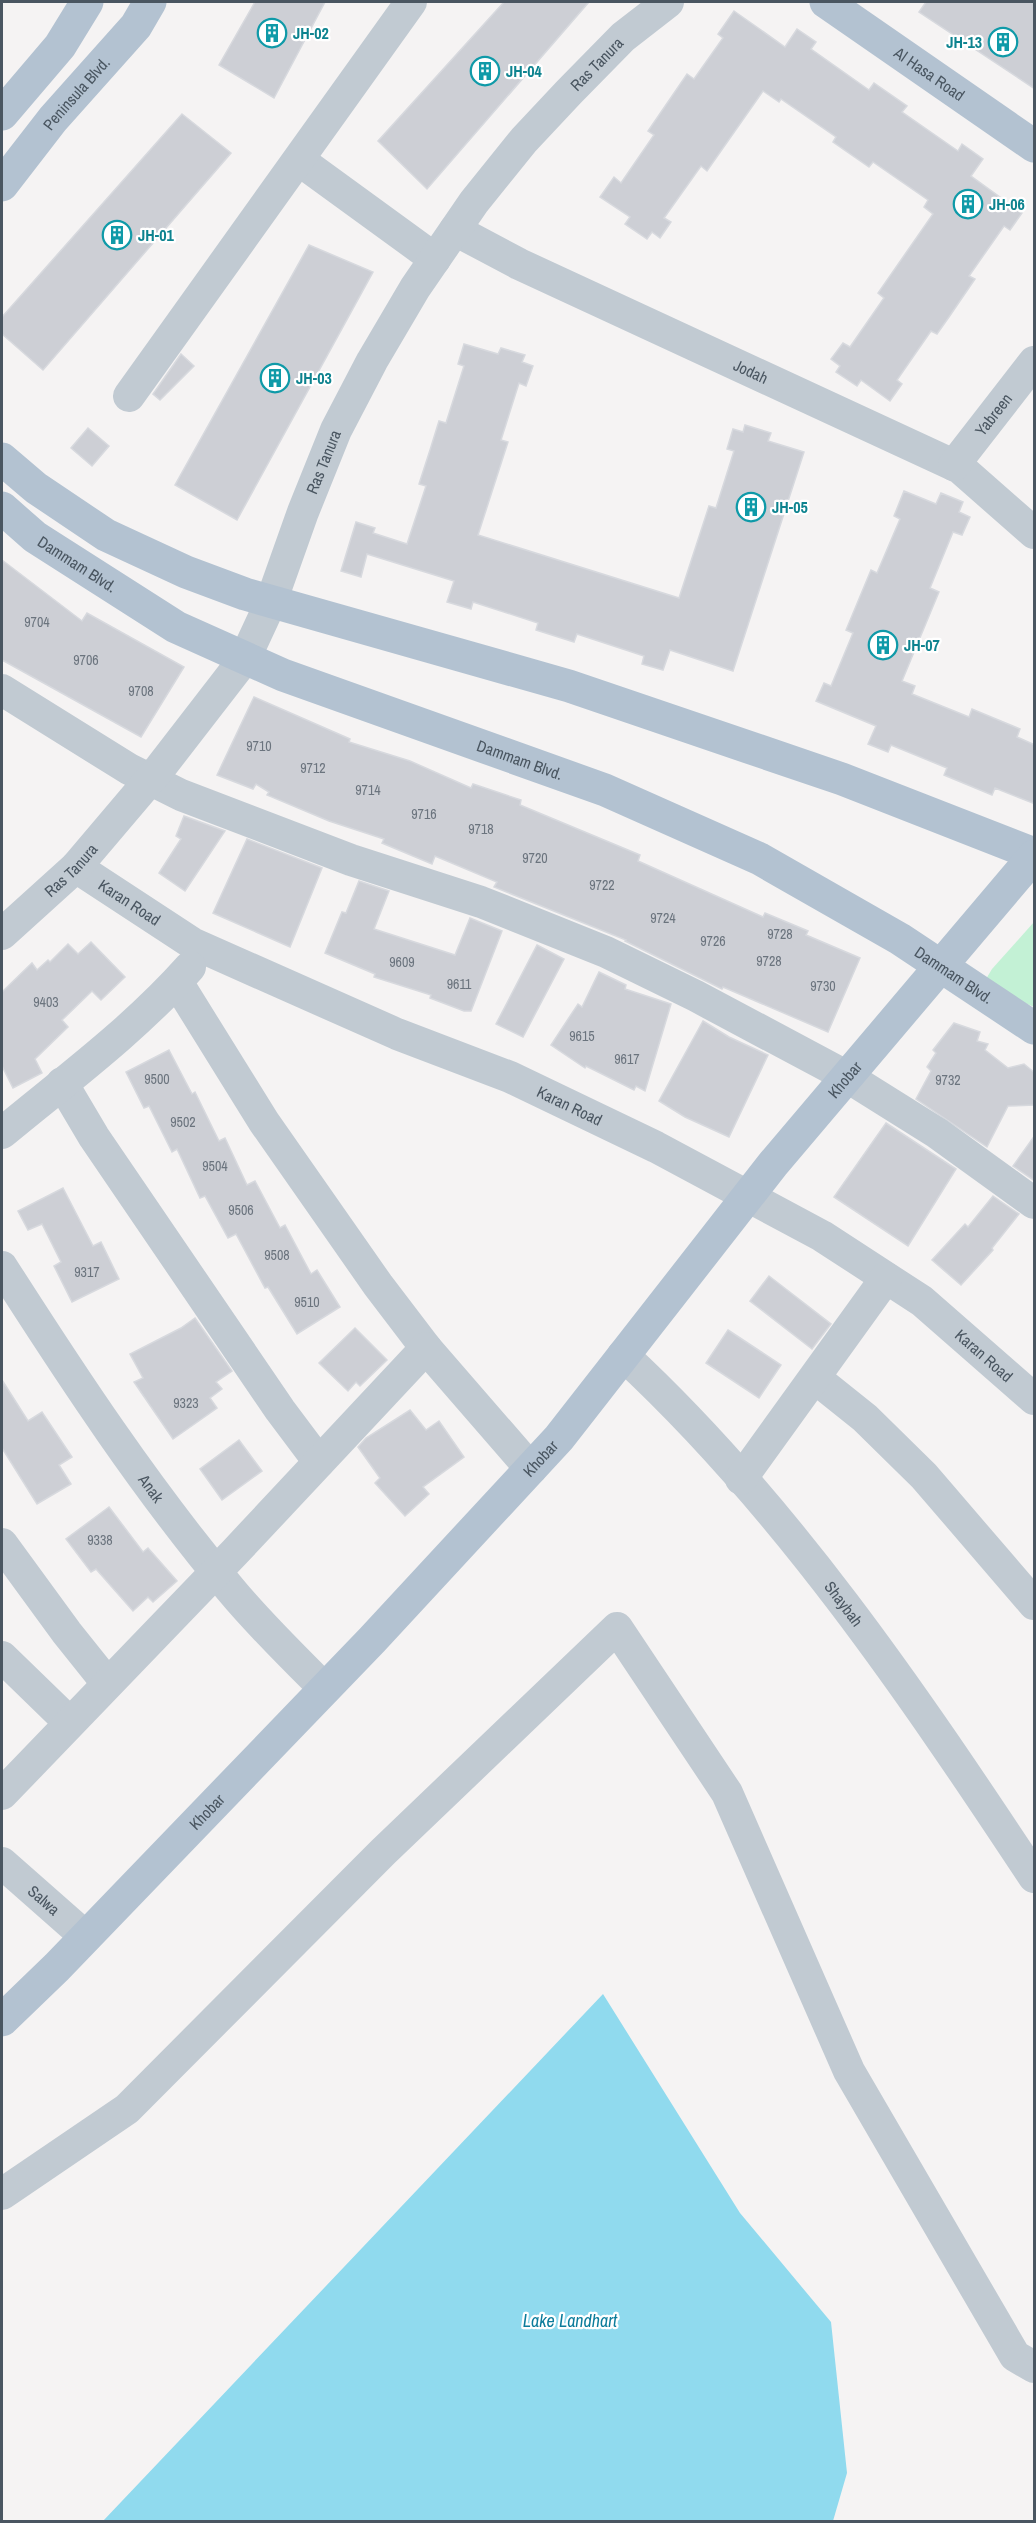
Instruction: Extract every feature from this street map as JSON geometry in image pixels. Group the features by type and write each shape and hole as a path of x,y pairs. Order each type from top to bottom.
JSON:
{"main road":[{"path":"2,114 60,46 87,2"},
{"name":"Peninsula Blvd.","path":"2,185 53,118 136,26 150,2"},
{"name":"Al Hasa Road","path":"826,2 1035,146"},
{"path":"2,459 36,488 106,535 186,572 271,602 569,686 842,779 1035,855"},
{"name":"Dammam Blvd.","path":"2,508 35,537 176,627 282,675 604,790 760,860 893,935 1035,1028"},
{"name":"Khobar","path":"2,2020 15,2010 325,1689 559,1438 748,1196 846,1076 1035,855"}],"street":[{"path":"129,396 411,2"},
{"name":"Ras Tanura","path":"2,934 76,867 150,780 245,658 271,602 303,512 336,430 372,361 455,230 517,149 546,116 623,37 668,2"},
{"path":"299,160 435,259"},
{"name":"Jodah","path":"455,230 519,264 960,468 1035,533"},
{"name":"Yabreen","path":"954,465 1035,362"},
{"path":"2,690 129,769 181,795 351,860 481,902 606,952 696,996 846,1076 937,1133 1035,1203"},
{"name":"Karan Road","path":"76,867 192,943 397,1034 510,1077 656,1147 822,1236 922,1301 1035,1399"},
{"path":"2,1133 142,1017 206,949"},
{"path":"177,982 303,1178 378,1285 426,1348 531,1469"},
{"path":"62,1083 93,1137 273,1401 319,1462"},
{"name":"Anak","path":"2,1267 102,1418 158,1497 251,1613 325,1689"},
{"path":"741,1479 886,1278"},
{"path":"2,1794 426,1348"},
{"name":"Shaybah","path":"623,1355 663,1392 741,1479 858,1624 946,1745 1035,1877"},
{"path":"814,1378 865,1418 924,1476 1035,1604"},
{"path":"2,1544 107,1683"},
{"path":"2,2194 127,2109 383,1852 617,1628 727,1793 849,2071 1015,2356 1035,2367"},
{"path":"2,1657 69,1722"},
{"name":"Salwa","path":"2,1863 86,1937"}],"green space":[{"path":"1034,922 1034,1007 983,984 992,969"}],"water":[{"name":"Lake Landhart","path":"603,1994 740,2213 831,2322 847,2473 833,2521 103,2521"}],"building":[{"name":"JH-02","path":"255,2 325,2 274,98 219,65"},
{"name":"JH-04","path":"504,2 589,2 427,189 378,141"},
{"name":"JH-13","path":"926,2 1035,2 1035,89 919,12"},
{"name":"JH-06","path":"734,11 785,47 797,29 816,42 811,49 869,90 874,83 907,106 902,112 958,151 962,144 983,159 971,176 1022,213 1010,230 1004,226 969,276 975,279 949,317 937,334 931,331 897,380 902,384 890,401 861,380 857,386 836,372 840,366 831,359 843,343 850,347 884,298 878,293 933,214 924,207 928,200 873,162 869,167 833,142 836,137 781,99 779,102 763,91 707,171 701,166 664,218 671,222 660,238 652,232 647,239 625,224 630,217 600,197 614,177 621,183 654,135 648,131 687,74 694,79 723,38 718,34"},
{"name":"JH-01","path":"182,114 231,153 43,370 2,334 2,317"},
{"name":"JH-03","path":"309,245 373,272 237,520 175,485"},
{"name":"JH-05","path":"464,344 498,354 501,348 525,355 522,362 533,366 526,386 519,383 501,440 508,442 478,535 679,598 709,506 716,508 734,451 727,449 733,429 743,432 745,425 771,433 768,441 804,452 733,671 670,650 663,670 642,664 644,656 577,634 574,642 536,630 538,623 473,602 471,609 447,602 454,581 367,554 361,577 341,571 356,522 375,528 373,533 407,544 426,486 419,484 439,421 446,423 464,366 458,364"},
{"path":"181,354 194,366 160,400 153,394"},
{"path":"88,428 109,446 92,466 71,448"},
{"name":"JH-07","path":"904,491 936,504 941,493 963,502 959,512 970,517 962,535 953,532 930,588 939,592 902,681 915,686 912,694 969,717 972,709 1020,729 1017,737 1035,745 1035,804 995,788 992,795 944,775 947,768 891,745 888,752 868,744 876,726 816,701 824,683 831,686 853,633 846,630 871,570 877,573 900,519 894,516"},
{"path":"2,560 82,621 87,613 184,667 141,737 2,660"},
{"path":"254,697 350,739 349,742 410,761 471,788 473,784 521,800 520,805 640,855 638,861 763,917 765,913 808,931 806,935 860,958 828,1032 723,987 722,989 626,940 494,887 497,882 435,856 432,864 382,843 384,839 329,821 267,795 269,792 256,784 253,789 217,775"},
{"path":"184,816 225,831 185,891 159,873 181,839 176,836"},
{"path":"247,839 322,868 290,947 213,913"},
{"path":"359,881 389,891 374,929 455,955 470,918 502,931 471,1011 464,1011 430,998 431,995 374,977 375,974 325,953 342,912 346,913"},
{"path":"91,942 125,977 101,1000 92,991 62,1020 68,1027 35,1059 42,1073 13,1088 2,1066 2,992 32,963 37,970 48,960 50,962 68,944 78,954"},
{"path":"537,945 564,959 523,1037 496,1024"},
{"path":"599,972 626,985 625,989 671,1004 645,1091 636,1086 634,1090 586,1066 585,1068 551,1045 578,1004 582,1007"},
{"path":"703,1021 729,1037 768,1055 729,1137 685,1117 659,1101"},
{"path":"954,1023 980,1032 977,1041 988,1044 985,1050 1008,1068 1024,1064 1035,1073 1035,1105 1008,1106 987,1147 916,1099 931,1071 927,1067 936,1053 933,1050"},
{"path":"169,1050 192,1094 195,1092 219,1141 225,1138 247,1185 255,1181 280,1228 285,1225 311,1274 317,1270 340,1307 297,1334 268,1287 265,1288 236,1234 228,1238 205,1196 200,1198 177,1149 172,1152 149,1106 144,1108 126,1072"},
{"path":"886,1123 956,1169 908,1246 834,1197"},
{"path":"1035,1135 1035,1181 1013,1166"},
{"path":"63,1188 93,1246 101,1242 119,1279 72,1302 54,1266 61,1262 42,1224 28,1230 18,1211"},
{"path":"993,1196 1019,1214 992,1248 993,1250 961,1285 932,1260 965,1224 968,1227"},
{"path":"769,1276 831,1324 812,1349 750,1301"},
{"path":"195,1318 232,1371 216,1382 222,1389 210,1398 217,1408 173,1439 134,1382 143,1378 130,1354 181,1328"},
{"path":"355,1328 387,1360 360,1386 356,1382 348,1391 319,1363"},
{"path":"728,1330 781,1365 759,1398 706,1363"},
{"path":"2,1380 28,1421 42,1412 72,1457 59,1465 71,1484 37,1504 2,1448"},
{"path":"410,1410 426,1430 439,1421 464,1457 423,1487 429,1494 405,1516 375,1483 380,1478 358,1447 366,1438"},
{"path":"239,1440 262,1471 222,1500 200,1469"},
{"path":"109,1507 143,1552 148,1548 177,1581 153,1602 148,1597 133,1611 96,1569 91,1572 66,1539"}],"place":[{"name":"JH-02","path":"272,33"},
{"name":"JH-13","path":"1003,42"},
{"name":"JH-04","path":"485,71"},
{"name":"JH-06","path":"968,204"},
{"name":"JH-01","path":"117,235"},
{"name":"JH-03","path":"275,378"},
{"name":"JH-05","path":"751,507"},
{"name":"JH-07","path":"883,645"}]}
